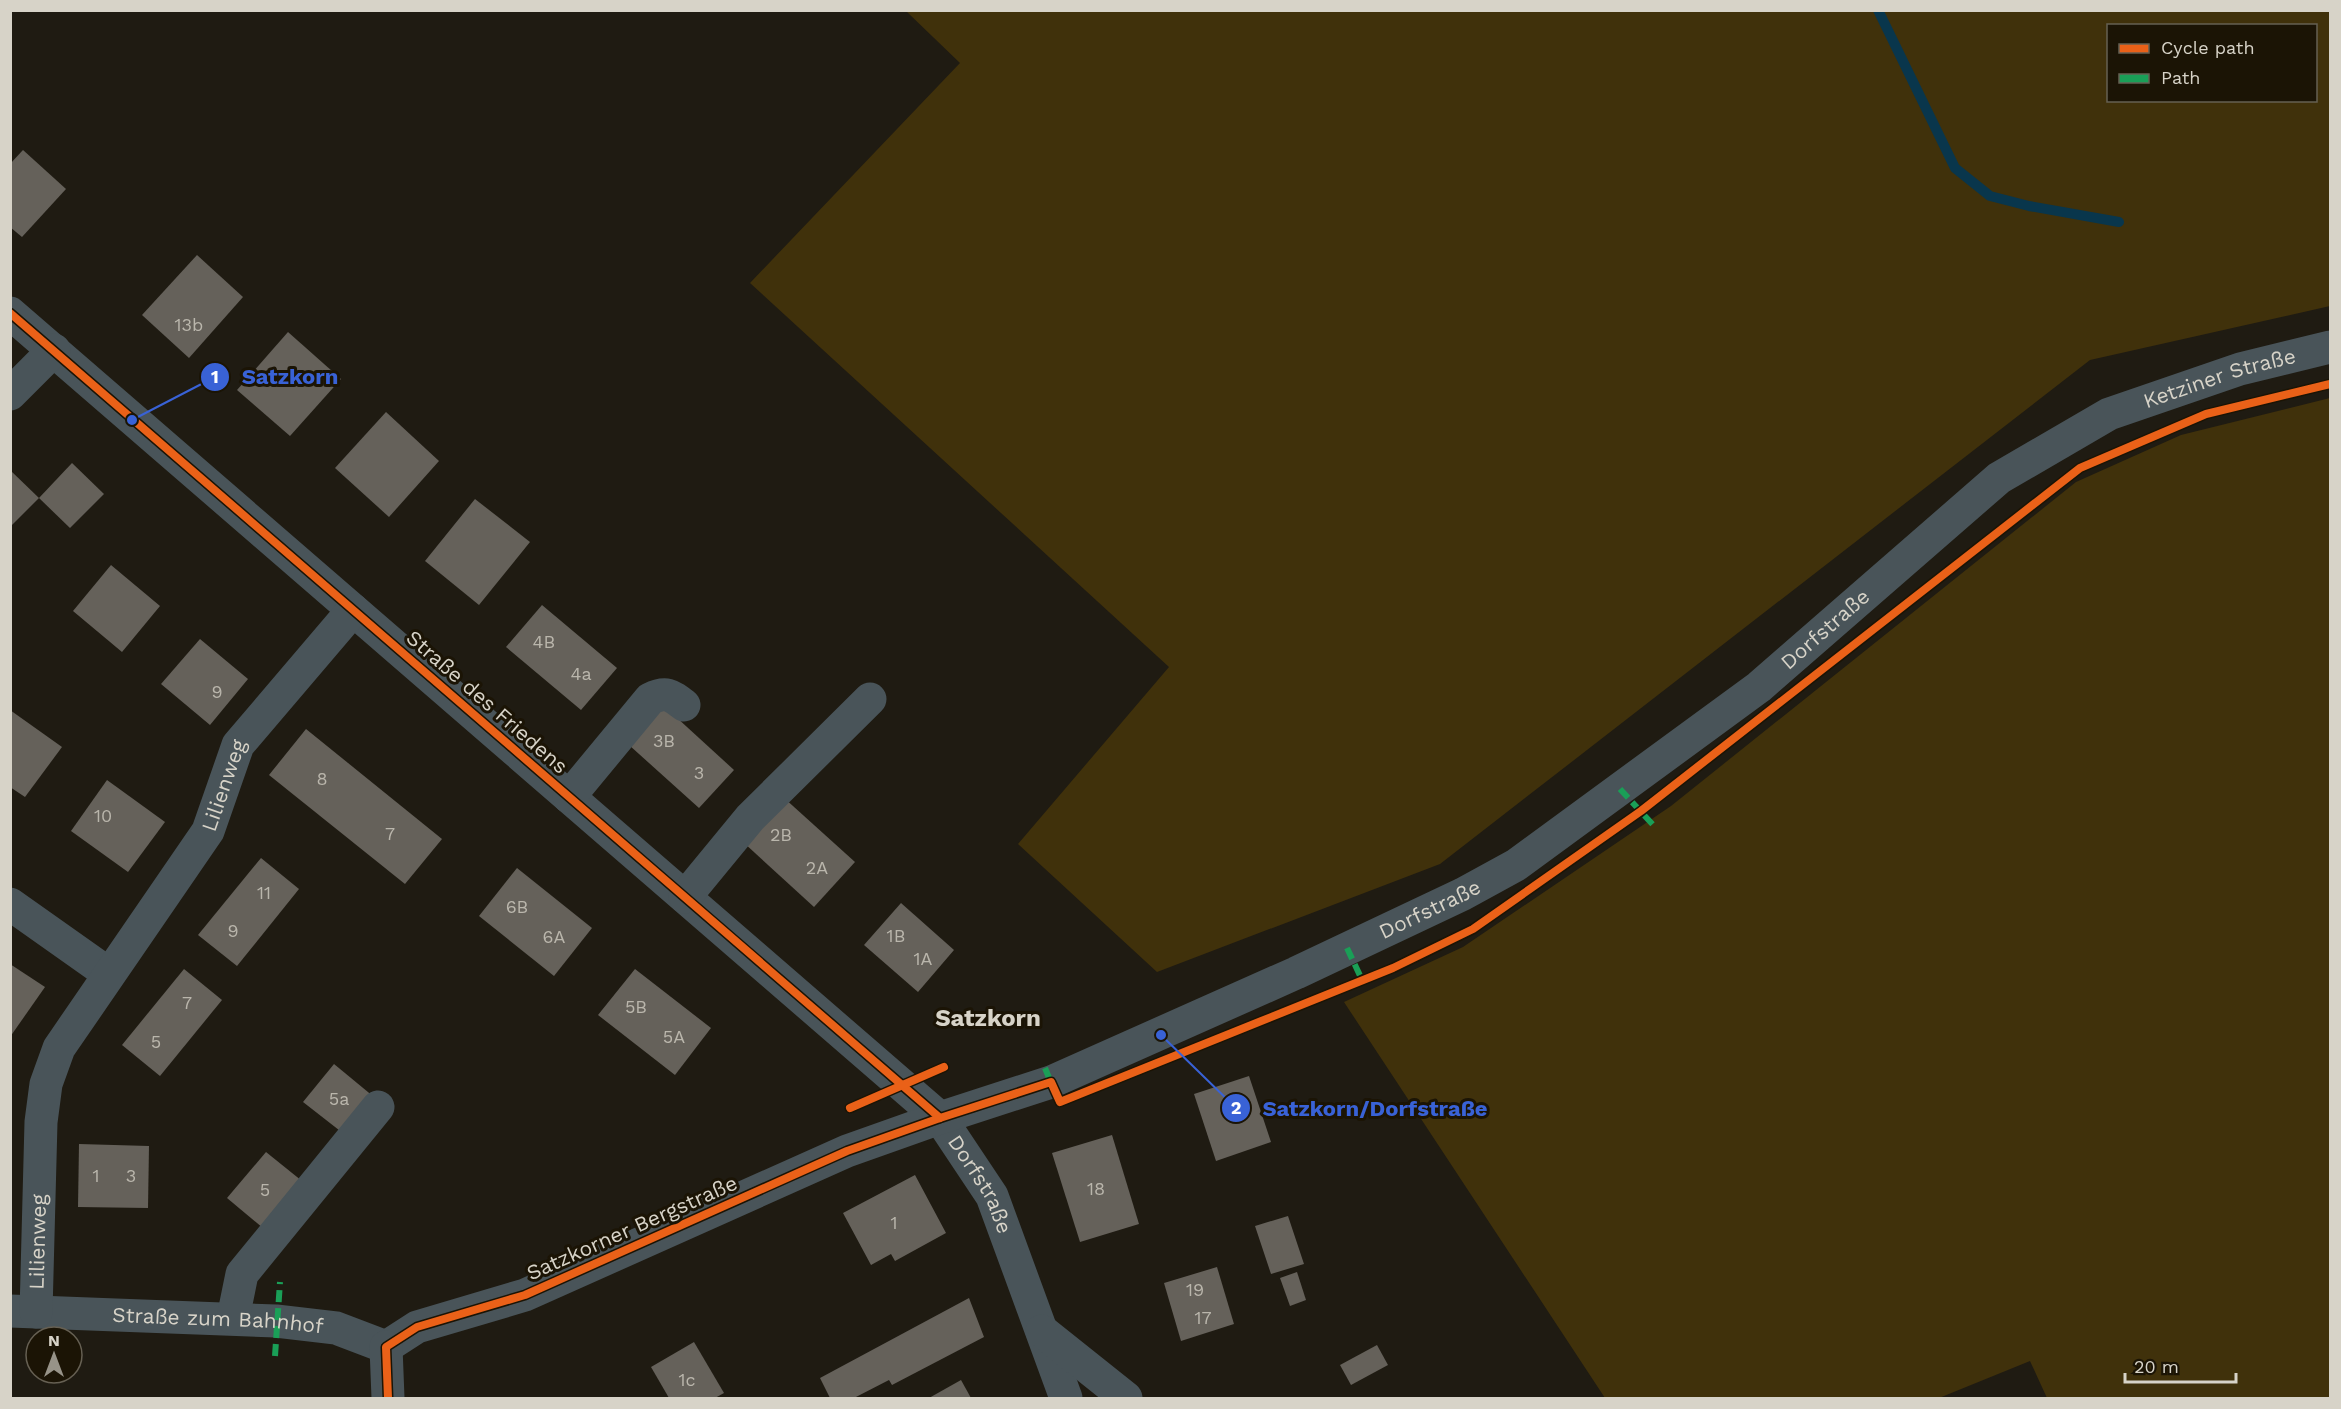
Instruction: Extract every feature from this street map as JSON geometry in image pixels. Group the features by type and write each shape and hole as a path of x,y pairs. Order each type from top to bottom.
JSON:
{"street":[{"name":"Straße des Friedens","path":"10,313 939,1118"},
{"name":"Ketziner Straße","path":"2109,414 2240,369 2331,347"},
{"path":"10,394 54,350"},
{"name":"Dorfstraße","path":"1066,1398 992,1196 939,1118 1051,1082 1161,1035 1463,894 1516,865 1759,687 1999,478 2109,414"},
{"name":"Lilienweg","path":"23,1312 46,1084 59,1048 208,831 238,745 353,610"},
{"path":"569,797 650,699 660,694 670,694 684,705"},
{"path":"685,897 750,818 870,699"},
{"path":"10,904 109,974"},
{"path":"233,1318 242,1274 378,1107"},
{"name":"Satzkorner Bergstraße","path":"386,1347 417,1327 525,1295 847,1151 939,1118"},
{"name":"Straße zum Bahnhof","path":"23,1312 233,1318 336,1328 386,1347"},
{"path":"1042,1331 1126,1398"},
{"path":"386,1347 388,1398"}],"shaded area":[{"path":"906,11 2330,11 2330,306 2090,360 1440,864 1157,972 1018,844 1169,667 750,283 960,63"},
{"path":"2330,398 2330,1398 2047,1398 2030,1361 1939,1398 1605,1398 1344,1002 1463,947 1671,806 2076,482 2181,435"}],"building":[{"path":"23,150 66,189 22,237 10,227 10,164"},
{"path":"197,255 243,297 189,358 142,315"},
{"path":"288,332 341,379 290,436 237,390"},
{"path":"386,412 439,461 389,517 335,468"},
{"path":"72,463 104,494 70,528 39,498"},
{"path":"10,470 39,498 10,527"},
{"path":"475,499 530,542 479,605 425,561"},
{"path":"111,565 160,606 122,652 73,611"},
{"path":"542,605 617,668 581,710 506,647"},
{"path":"200,639 248,679 210,725 161,684"},
{"path":"664,706 734,770 699,808 629,745"},
{"path":"10,710 62,747 25,797 10,787"},
{"path":"306,729 442,839 405,884 269,775"},
{"path":"107,780 165,822 128,872 71,831"},
{"path":"783,797 855,862 814,907 743,842"},
{"path":"261,858 299,889 237,966 198,935"},
{"path":"517,868 592,928 554,976 479,916"},
{"path":"901,903 954,950 918,992 864,945"},
{"path":"10,964 45,987 10,1037"},
{"path":"184,969 222,1000 160,1076 122,1045"},
{"path":"635,969 711,1028 675,1075 598,1015"},
{"path":"334,1064 374,1097 344,1134 303,1102"},
{"path":"1249,1076 1271,1142 1216,1161 1194,1094"},
{"path":"1112,1135 1139,1224 1080,1242 1052,1153"},
{"path":"79,1144 149,1146 148,1208 78,1207"},
{"path":"266,1152 302,1181 263,1228 227,1198"},
{"path":"915,1175 946,1233 895,1261 891,1254 871,1265 843,1213"},
{"path":"1288,1216 1304,1264 1271,1274 1255,1226"},
{"path":"1217,1267 1234,1324 1181,1341 1164,1283"},
{"path":"1297,1272 1306,1300 1290,1306 1280,1278"},
{"path":"969,1298 984,1337 892,1385 889,1380 854,1398 830,1398 820,1378"},
{"path":"694,1342 724,1393 715,1398 669,1398 651,1367"},
{"path":"1377,1345 1388,1365 1351,1385 1340,1365"},
{"path":"961,1380 971,1398 929,1398"}],"waterway":[{"path":"1878,10 1955,168 1990,196 2029,206 2119,222"}],"marked path":[{"path":"1620,789 1655,827"},
{"path":"1347,948 1364,984"},
{"path":"1045,1068 1052,1085"},
{"path":"275,1356 280,1282"}],"cycle path":[{"path":"10,313 940,1118"},
{"path":"388,1398 386,1347 417,1327 525,1295 847,1151 940,1118 1051,1082 1060,1102 1393,968 1473,929 1641,811 2080,468 2206,414 2330,384"},
{"path":"850,1108 944,1067"}],"place":[{"name":"Satzkorn","path":"132,420"},
{"name":"Satzkorn/Dorfstraße","path":"1161,1035"}],"district":[{"name":"Satzkorn","path":"988,1018"}]}
